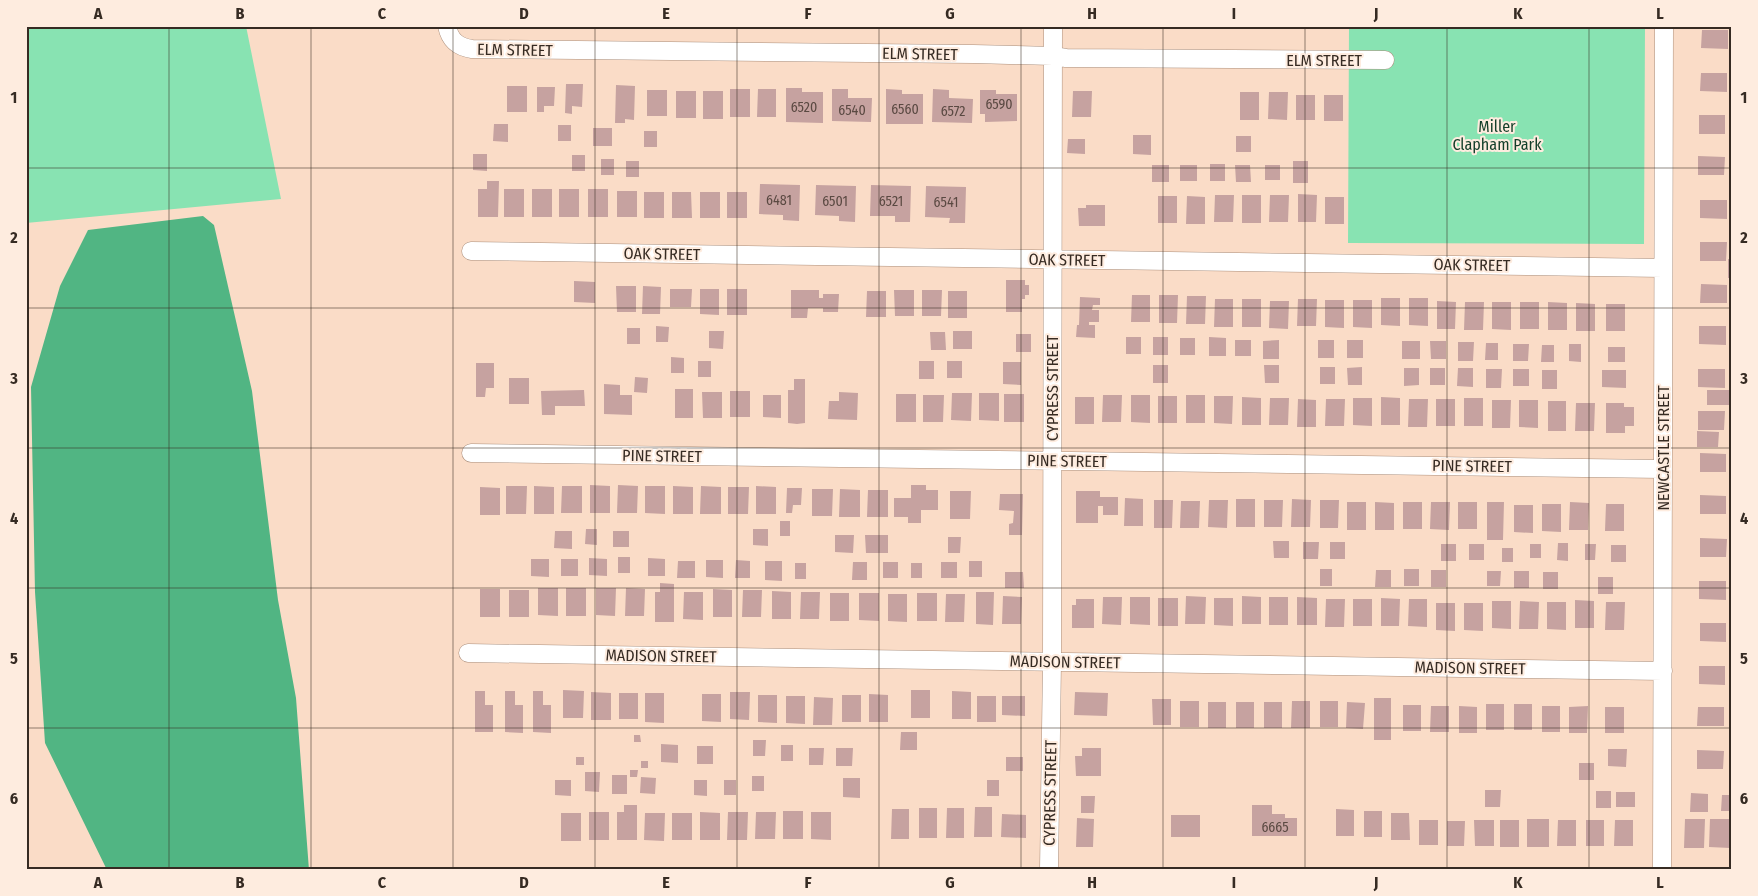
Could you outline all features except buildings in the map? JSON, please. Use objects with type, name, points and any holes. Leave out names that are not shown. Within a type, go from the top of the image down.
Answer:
[{"type":"street","name":"ELM STREET","points":[[447,26],[448,32],[459,47],[472,50],[1385,60]]},
{"type":"street","name":"CYPRESS STREET","points":[[1049,870],[1052,662],[1052,26]]},
{"type":"street","name":"NEWCASTLE STREET","points":[[1662,870],[1664,26]]},
{"type":"street","name":"OAK STREET","points":[[470,251],[1663,268]]},
{"type":"street","name":"PINE STREET","points":[[471,453],[1663,469]]},
{"type":"street","name":"MADISON STREET","points":[[468,652],[1662,671]]},
{"type":"green space","points":[[26,26],[246,26],[281,199],[26,223]]},
{"type":"green space","name":"Miller Clapham Park","points":[[1349,26],[1645,26],[1644,244],[1348,243]]},
{"type":"green space","points":[[203,216],[214,225],[252,391],[278,600],[296,698],[309,870],[107,870],[45,743],[35,592],[31,387],[60,286],[88,230]]}]
